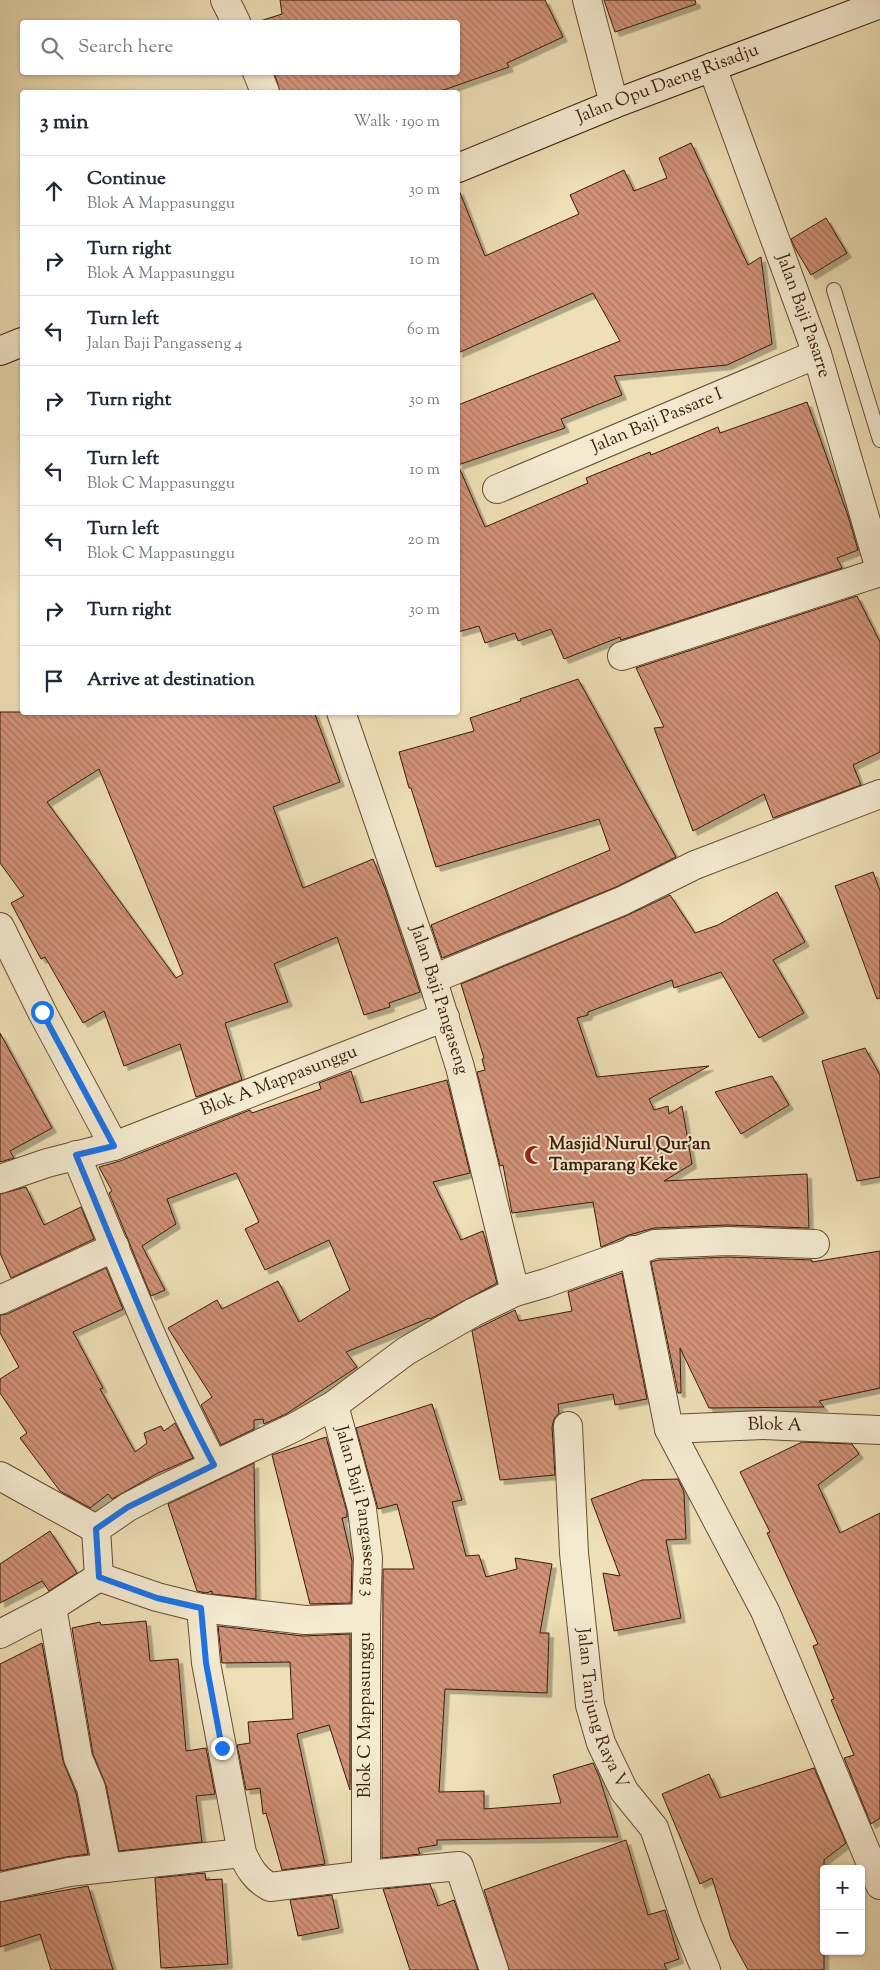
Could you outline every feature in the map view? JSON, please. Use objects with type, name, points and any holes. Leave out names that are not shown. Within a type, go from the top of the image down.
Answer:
[{"type":"street","points":[[225,0],[235,20]]},
{"type":"street","points":[[587,0],[614,104]]},
{"type":"street","name":"Jalan Opu Daeng Risadju","points":[[460,167],[614,104],[880,4]]},
{"type":"street","name":"Jalan Baji Pasarre","points":[[712,67],[817,354],[880,571]]},
{"type":"street","points":[[258,75],[264,90]]},
{"type":"street","points":[[0,351],[20,343]]},
{"type":"street","name":"Jalan Baji Passare I","points":[[497,489],[817,354]]},
{"type":"street","points":[[622,656],[880,571]]},
{"type":"street","name":"Jalan Baji Pangaseng","points":[[342,715],[433,979],[460,1067],[515,1292]]},
{"type":"street","points":[[433,979],[622,901],[695,865],[880,794]]},
{"type":"street","points":[[0,927],[42,1012],[114,1146]]},
{"type":"street","name":"Blok A Mappasunggu","points":[[0,1179],[76,1155],[114,1146],[445,1017]]},
{"type":"street","points":[[76,1155],[137,1304],[187,1416],[214,1465]]},
{"type":"street","points":[[96,1529],[128,1507],[288,1431],[334,1405],[406,1351],[474,1312],[515,1292],[546,1283],[633,1250],[655,1244],[728,1241],[815,1244]]},
{"type":"street","points":[[0,1300],[115,1247]]},
{"type":"street","points":[[633,1250],[669,1429],[765,1611],[880,1885]]},
{"type":"street","name":"Jalan Baji Pangasseng 3","points":[[334,1405],[362,1509],[368,1558],[366,1618]]},
{"type":"street","name":"Blok A","points":[[669,1429],[763,1425],[880,1430]]},
{"type":"street","name":"Jalan Tanjung Raya V","points":[[568,1426],[574,1553],[590,1705],[600,1743],[624,1791],[654,1828],[687,1924],[706,1970]]},
{"type":"street","points":[[0,1476],[96,1529]]},
{"type":"street","points":[[0,1634],[52,1607],[99,1577],[96,1529]]},
{"type":"street","name":"Blok C Mappasunggu","points":[[99,1577],[157,1598],[201,1608],[305,1620],[366,1618],[366,1875]]},
{"type":"street","points":[[52,1607],[78,1758],[91,1788],[107,1868]]},
{"type":"street","points":[[201,1608],[206,1663],[242,1853],[252,1874],[261,1883],[270,1887],[459,1866],[494,1970]]},
{"type":"street","points":[[0,1887],[69,1872],[242,1853]]},
{"type":"lane","points":[[834,290],[880,440]]},
{"type":"building","points":[[280,0],[545,0],[563,37],[507,63],[509,67],[444,90],[279,90],[275,75],[460,75],[460,20],[263,20],[282,14]]},
{"type":"building","points":[[604,0],[695,0],[696,4],[615,32]]},
{"type":"building","points":[[691,143],[748,265],[761,257],[772,344],[727,365],[614,376],[622,395],[561,419],[565,428],[460,464],[460,404],[620,341],[593,293],[460,352],[460,193],[485,256],[579,214],[570,195],[624,170],[634,191],[667,178],[659,158]]},
{"type":"building","points":[[826,218],[847,253],[811,275],[791,239]]},
{"type":"building","points":[[807,402],[848,516],[858,550],[837,558],[842,568],[621,640],[620,637],[564,659],[551,629],[518,641],[515,633],[485,643],[479,626],[460,631],[460,470],[485,527],[588,483],[586,478],[650,452],[651,455],[718,427],[720,433]]},
{"type":"building","points":[[857,596],[880,642],[880,752],[853,765],[861,785],[773,818],[764,794],[693,831],[654,728],[664,727],[636,668]]},
{"type":"building","points":[[578,679],[676,857],[616,887],[442,958],[431,925],[610,850],[599,819],[436,867],[411,788],[409,788],[399,752],[474,731],[470,718]]},
{"type":"building","points":[[0,712],[20,712],[20,715],[315,715],[340,782],[273,807],[303,888],[373,859],[386,891],[420,992],[389,1003],[390,1007],[364,1015],[337,937],[274,964],[288,1002],[225,1023],[242,1080],[196,1097],[180,1044],[124,1066],[104,1011],[83,1023],[45,957],[41,959],[11,903],[24,896],[0,863]],"holes":[[[99,769],[183,974],[176,978],[47,802]]]},
{"type":"building","points":[[873,872],[880,891],[880,998],[877,999],[835,886]]},
{"type":"building","points":[[777,892],[805,942],[773,960],[804,1013],[759,1038],[721,972],[674,988],[672,980],[577,1018],[597,1077],[709,1066],[649,1099],[654,1110],[668,1106],[669,1114],[682,1106],[692,1164],[664,1181],[807,1174],[809,1228],[727,1225],[654,1228],[629,1235],[601,1247],[593,1202],[512,1213],[503,1165],[500,1166],[477,1072],[485,1070],[482,1059],[484,1058],[461,984],[628,915],[670,895],[695,933],[718,925]]},
{"type":"building","points":[[0,1033],[52,1128],[10,1151],[14,1158],[0,1162]]},
{"type":"building","points":[[865,1048],[880,1075],[880,1177],[857,1181],[822,1061]]},
{"type":"building","points":[[351,1071],[361,1103],[447,1080],[470,1173],[433,1182],[461,1240],[483,1231],[497,1283],[430,1319],[346,1352],[357,1367],[286,1414],[264,1424],[263,1419],[254,1420],[254,1429],[221,1445],[201,1405],[212,1397],[168,1328],[217,1300],[222,1309],[278,1281],[299,1322],[350,1290],[329,1240],[265,1270],[245,1229],[259,1222],[236,1173],[167,1199],[176,1224],[142,1246],[165,1290],[151,1296],[109,1193],[112,1191],[99,1167],[120,1161],[250,1110],[252,1113],[321,1089],[319,1083]]},
{"type":"building","points":[[772,1076],[789,1105],[741,1134],[715,1092]]},
{"type":"building","points":[[26,1187],[44,1225],[81,1207],[94,1239],[11,1278],[0,1253],[0,1194]]},
{"type":"building","points":[[880,1251],[880,1388],[819,1401],[824,1407],[709,1408],[680,1348],[681,1393],[678,1393],[651,1262],[658,1260],[728,1257],[812,1260],[812,1262]]},
{"type":"building","points":[[106,1268],[123,1309],[73,1332],[103,1388],[100,1389],[135,1452],[147,1443],[144,1433],[161,1426],[164,1431],[175,1423],[193,1458],[158,1473],[112,1499],[108,1494],[90,1508],[60,1491],[20,1438],[27,1433],[0,1393],[0,1379],[19,1367],[0,1333],[0,1315],[7,1314]]},
{"type":"building","points":[[622,1273],[647,1399],[615,1405],[613,1394],[558,1404],[559,1413],[554,1419],[552,1427],[555,1475],[500,1480],[472,1331],[515,1310],[519,1321],[572,1311],[568,1292]]},
{"type":"building","points":[[432,1404],[462,1500],[452,1502],[466,1556],[479,1555],[486,1577],[517,1569],[515,1558],[552,1564],[540,1633],[549,1633],[547,1693],[445,1689],[439,1792],[484,1791],[484,1809],[561,1803],[553,1775],[593,1763],[599,1776],[618,1837],[437,1840],[437,1845],[418,1848],[420,1854],[382,1858],[383,1569],[414,1569],[397,1504],[378,1509],[356,1428]]},
{"type":"building","points":[[326,1437],[347,1512],[347,1517],[342,1518],[352,1561],[351,1603],[310,1604],[272,1455]]},
{"type":"building","points":[[802,1442],[852,1444],[859,1454],[818,1485],[840,1533],[880,1513],[880,1818],[871,1824],[844,1758],[854,1755],[831,1700],[834,1699],[813,1646],[818,1644],[767,1533],[770,1532],[740,1472]]},
{"type":"building","points":[[254,1463],[256,1599],[212,1594],[212,1591],[206,1593],[197,1591],[168,1504]]},
{"type":"building","points":[[678,1479],[684,1492],[686,1539],[666,1540],[681,1618],[614,1631],[603,1573],[620,1576],[591,1499],[642,1480]]},
{"type":"building","points":[[50,1531],[77,1573],[49,1591],[42,1581],[0,1603],[0,1564]]},
{"type":"building","points":[[146,1621],[150,1661],[178,1659],[186,1751],[206,1748],[215,1794],[196,1796],[202,1842],[119,1851],[106,1785],[93,1754],[72,1628],[100,1622],[101,1625]]},
{"type":"building","points":[[218,1626],[303,1636],[350,1634],[350,1790],[329,1725],[297,1734],[325,1864],[282,1870],[266,1813],[263,1814],[260,1788],[246,1790],[237,1745],[250,1743],[248,1722],[293,1719],[290,1662],[222,1663]]},
{"type":"building","points":[[42,1643],[63,1761],[76,1793],[88,1854],[0,1871],[0,1664]]},
{"type":"building","points":[[814,1768],[846,1843],[824,1860],[824,1865],[820,1865],[820,1955],[824,1955],[824,1970],[748,1970],[731,1939],[712,1878],[700,1884],[662,1794],[709,1774],[720,1798]]},
{"type":"building","points":[[626,1840],[648,1915],[665,1910],[679,1959],[664,1964],[667,1970],[509,1970],[484,1890]]},
{"type":"building","points":[[205,1873],[206,1880],[222,1879],[228,1964],[161,1968],[155,1878]]},
{"type":"building","points":[[430,1884],[438,1906],[454,1900],[478,1970],[410,1970],[383,1889]]},
{"type":"building","points":[[88,1886],[113,1970],[51,1970],[40,1934],[0,1947],[0,1902]]},
{"type":"building","points":[[332,1895],[339,1928],[298,1936],[290,1900]]},
{"type":"place","name":"Masjid Nurul Qur'an Tamparang Keke","points":[[534,1155]]},
{"type":"route","points":[[42,1012],[114,1146],[76,1155],[119,1255],[137,1304],[187,1416],[214,1465],[128,1507],[96,1529],[99,1577],[157,1598],[201,1608],[206,1663],[222,1748]]}]
